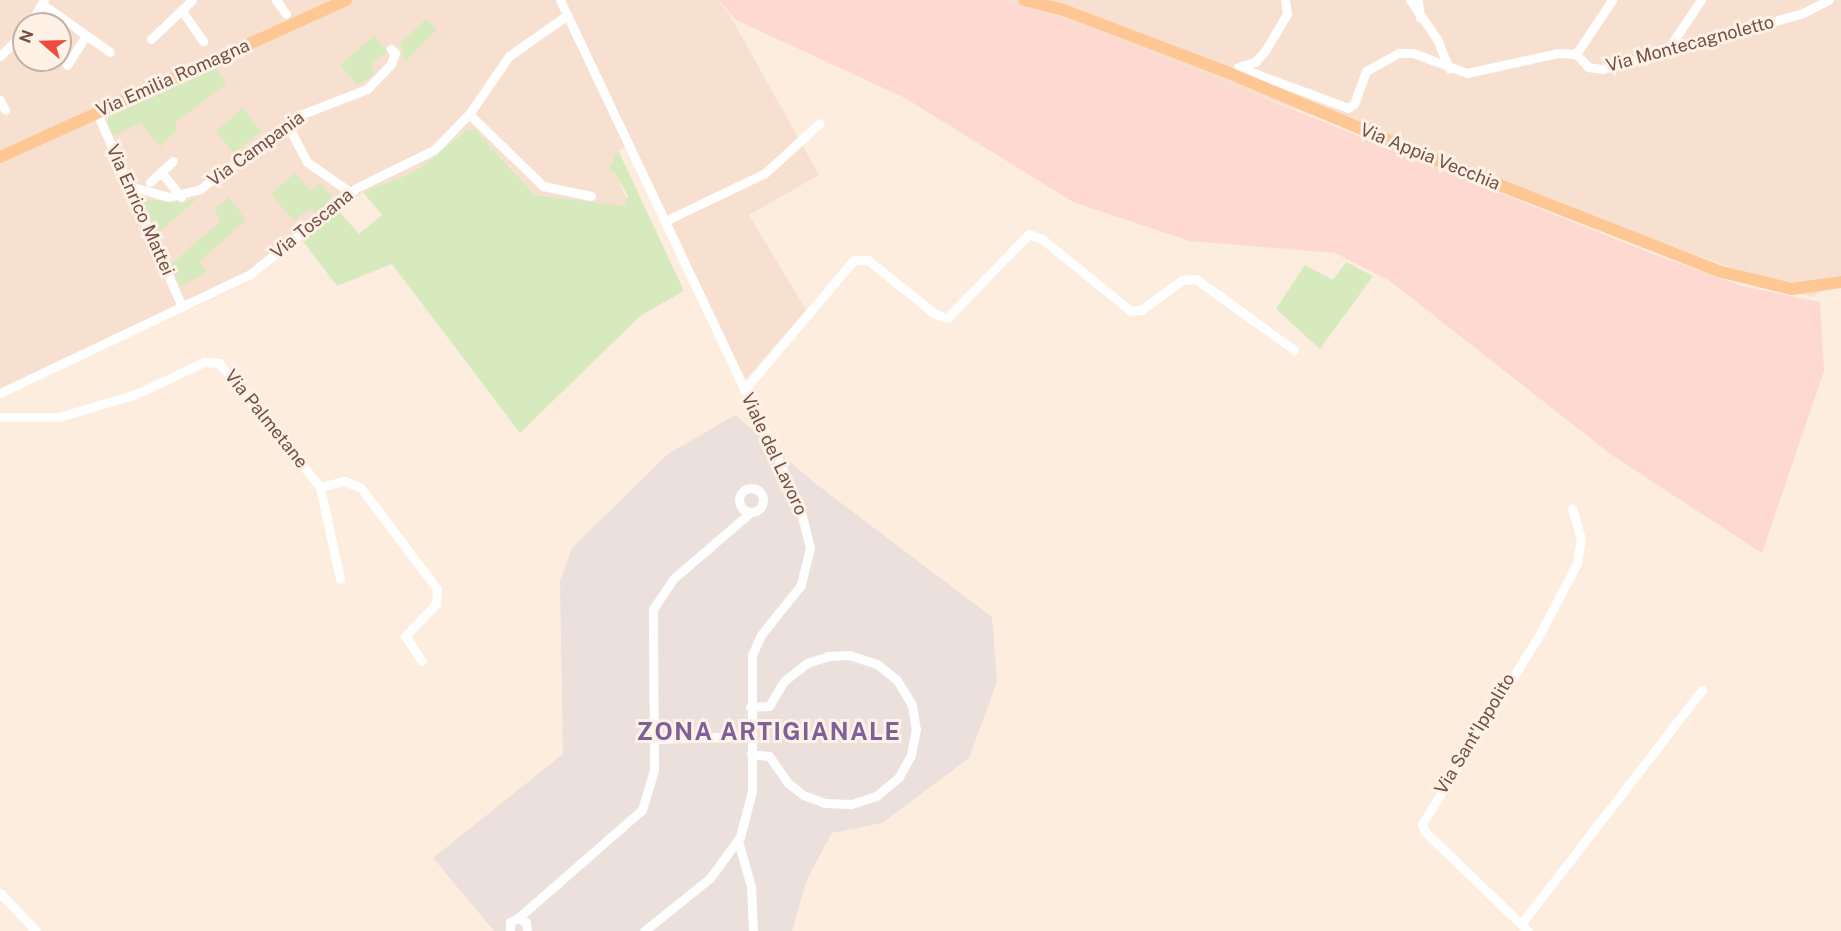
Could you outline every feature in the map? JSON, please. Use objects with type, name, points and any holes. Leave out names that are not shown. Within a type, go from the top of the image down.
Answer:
[{"type":"main road","name":"Via Emilia Romagna","points":[[0,157],[346,0]]},
{"type":"main road","name":"Via Appia Vecchia","points":[[1024,0],[1061,9],[1222,70],[1433,159],[1714,269],[1792,289],[1841,282]]},
{"type":"street","points":[[152,39],[192,0]]},
{"type":"street","points":[[276,0],[286,14]]},
{"type":"street","name":"Viale del Lavoro","points":[[560,0],[801,508],[810,548],[801,585],[753,649],[750,707],[751,801],[738,841],[716,872],[644,931]]},
{"type":"street","points":[[1222,70],[1253,63],[1263,54],[1286,17],[1286,0]]},
{"type":"street","points":[[1410,0],[1420,19],[1434,33],[1449,69]]},
{"type":"street","points":[[1418,0],[1420,19]]},
{"type":"street","points":[[1238,67],[1348,108],[1354,104],[1366,71],[1390,56],[1413,53],[1449,69],[1478,73],[1537,56],[1576,54],[1612,0]]},
{"type":"street","points":[[1666,52],[1701,0]]},
{"type":"street","name":"Via Montecagnoletto","points":[[1576,54],[1588,67],[1603,69],[1808,11],[1829,0]]},
{"type":"street","points":[[43,2],[110,52]]},
{"type":"street","points":[[182,11],[203,41]]},
{"type":"street","name":"Via Toscana","points":[[0,393],[249,275],[350,192],[425,156],[469,114],[509,56],[566,16]]},
{"type":"street","points":[[72,57],[86,36]]},
{"type":"street","points":[[0,56],[12,44]]},
{"type":"street","name":"Via Campania","points":[[181,197],[223,174],[287,124],[312,109],[367,89],[392,64],[395,53],[391,49]]},
{"type":"street","points":[[0,100],[5,110]]},
{"type":"street","name":"Via Enrico Mattei","points":[[97,113],[182,307]]},
{"type":"street","points":[[469,114],[543,186],[591,196]]},
{"type":"street","points":[[665,221],[771,169],[820,123]]},
{"type":"street","points":[[287,124],[307,162],[350,192]]},
{"type":"street","points":[[150,182],[173,161]]},
{"type":"street","points":[[161,172],[181,197]]},
{"type":"street","points":[[129,186],[165,197],[181,197]]},
{"type":"street","points":[[744,390],[854,260],[868,260],[935,314],[947,318],[1029,234],[1042,239],[1131,311],[1141,310],[1182,280],[1196,279],[1294,350]]},
{"type":"street","name":"Via Palmetane","points":[[0,417],[59,417],[136,394],[202,363],[216,362],[320,488],[340,579]]},
{"type":"street","points":[[320,488],[344,481],[359,487],[437,589],[435,604],[405,634],[422,661]]},
{"type":"street","name":"Via Sant'Ippolito","points":[[1525,928],[1425,832],[1422,824],[1539,636],[1577,563],[1582,542],[1572,508]]},
{"type":"street","points":[[510,931],[510,922],[518,918],[637,817],[652,782],[655,739],[651,625],[655,605],[673,579],[751,512]]},
{"type":"street","points":[[750,707],[769,706],[784,681],[807,663],[828,656],[849,655],[877,664],[897,680],[912,705],[916,729],[911,755],[899,777],[876,796],[851,804],[825,804],[803,795],[788,783],[769,756],[751,754]]},
{"type":"street","points":[[1525,928],[1702,690]]},
{"type":"street","points":[[655,739],[751,736]]},
{"type":"street","points":[[738,841],[751,886],[753,931]]},
{"type":"street","points":[[0,893],[36,931]]},
{"type":"street","points":[[518,918],[526,922],[526,931]]},
{"type":"shaded area","points":[[0,0],[717,0],[729,14],[819,175],[749,215],[806,310],[740,386],[628,146],[618,151],[609,169],[614,172],[628,201],[624,206],[600,204],[535,195],[476,132],[463,132],[414,172],[363,192],[244,284],[0,397]]},
{"type":"shaded area","points":[[718,0],[1001,0],[1092,29],[1645,251],[1742,286],[1820,302],[1824,371],[1762,553],[1613,456],[1390,281],[1335,253],[1190,241],[1073,202],[905,98],[736,20]]},
{"type":"shaded area","points":[[995,0],[1841,0],[1841,280],[1812,297]]},
{"type":"shaded area","name":"ZONA ARTIGIANALE","points":[[735,415],[816,484],[992,617],[997,682],[969,758],[882,823],[832,833],[807,879],[792,931],[494,931],[433,858],[563,754],[560,581],[572,548],[668,454]]},
{"type":"green space","points":[[426,19],[437,30],[405,62],[400,43]]},
{"type":"green space","points":[[374,36],[387,51],[371,64],[374,72],[371,77],[357,85],[340,65]]},
{"type":"green space","points":[[215,68],[227,83],[176,122],[176,132],[160,146],[140,123],[113,136],[106,118]]},
{"type":"green space","points":[[243,108],[261,131],[234,154],[216,131]]},
{"type":"green space","points":[[468,129],[476,131],[535,195],[624,206],[628,196],[614,172],[609,169],[618,150],[684,291],[640,316],[520,433],[392,264],[337,286],[302,240],[338,210],[359,234],[382,215],[363,192],[414,172]]},
{"type":"green space","points":[[295,173],[311,191],[320,182],[331,195],[330,201],[315,213],[310,208],[294,221],[271,194]]},
{"type":"green space","points":[[200,196],[157,234],[142,199],[182,203]]},
{"type":"green space","points":[[229,197],[246,220],[199,262],[207,272],[180,287],[171,264],[220,222],[215,209]]},
{"type":"green space","points":[[1346,262],[1373,276],[1320,349],[1276,309],[1305,265],[1333,280]]},
{"type":"district","name":"ZONA ARTIGIANALE","points":[[769,732]]}]
